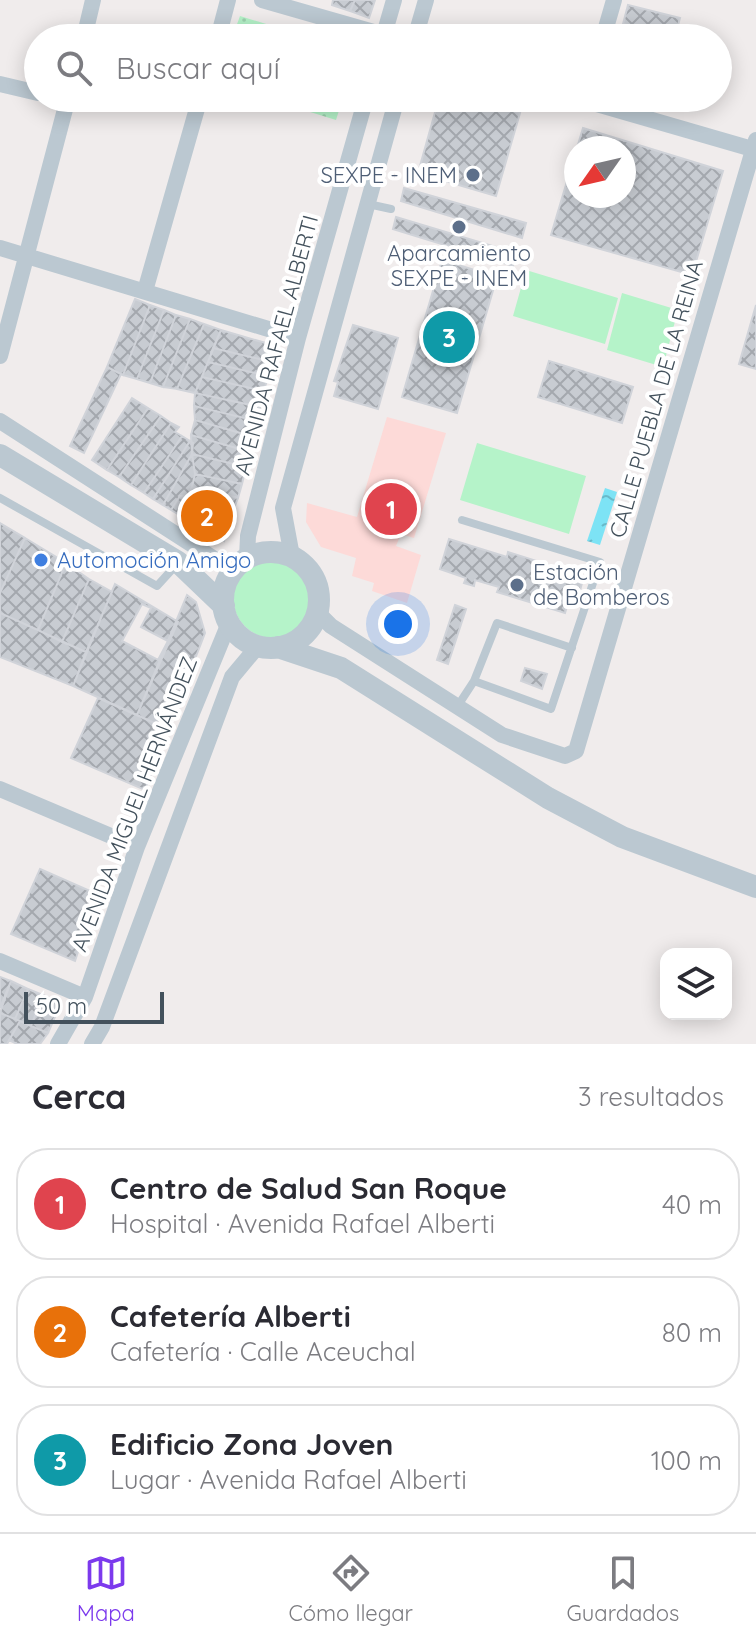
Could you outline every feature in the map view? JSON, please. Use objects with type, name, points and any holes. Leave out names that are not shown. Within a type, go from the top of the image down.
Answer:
[{"type":"street","points":[[87,24],[93,0]]},
{"type":"street","points":[[222,24],[228,0]]},
{"type":"street","points":[[262,0],[343,24]]},
{"type":"street","points":[[387,24],[394,0]]},
{"type":"street","points":[[419,24],[426,0]]},
{"type":"street","points":[[607,24],[614,0]]},
{"type":"street","points":[[0,84],[24,90]]},
{"type":"street","points":[[0,356],[62,112]]},
{"type":"street","points":[[145,291],[196,112]]},
{"type":"street","name":"AVENIDA RAFAEL ALBERTI","points":[[238,566],[362,112]]},
{"type":"street","points":[[292,556],[283,508],[393,112]]},
{"type":"street","points":[[629,112],[755,146]]},
{"type":"street","name":"CALLE PUEBLA DE LA REINA","points":[[313,620],[331,626],[502,735],[565,756],[576,751],[755,146]]},
{"type":"street","points":[[0,248],[298,338]]},
{"type":"street","points":[[0,421],[78,468],[219,562],[238,566]]},
{"type":"street","points":[[0,455],[178,562],[226,614],[237,633],[268,646],[341,668],[548,798],[622,837],[756,887]]},
{"type":"street","points":[[62,492],[78,468]]},
{"type":"street","points":[[178,562],[238,566],[261,552],[292,556],[305,566],[314,579],[319,595],[313,620],[290,644],[268,646]]},
{"type":"street","points":[[226,614],[238,566]]},
{"type":"street","name":"AVENIDA MIGUEL HERNÁNDEZ","points":[[58,1044],[85,997],[137,847],[226,614]]},
{"type":"street","points":[[313,620],[341,668]]},
{"type":"street","name":"AVENIDA MIGUEL HERNÁNDEZ","points":[[92,1044],[102,1027],[232,677],[268,646]]},
{"type":"street","points":[[0,789],[137,847]]},
{"type":"street","points":[[0,961],[85,997]]},
{"type":"lane","points":[[368,204],[391,209]]},
{"type":"lane","points":[[0,498],[157,586],[178,562]]},
{"type":"lane","points":[[462,520],[600,562],[551,709],[474,681]]},
{"type":"lane","points":[[457,707],[474,681],[497,623],[572,648]]},
{"type":"shaded area","points":[[387,417],[446,433],[414,538],[401,534],[396,546],[421,555],[407,603],[372,591],[374,583],[352,576],[356,558],[321,547],[306,522],[307,503],[357,517]]},
{"type":"green space","points":[[240,16],[266,24],[237,24]]},
{"type":"green space","points":[[310,112],[339,112],[336,120]]},
{"type":"green space","points":[[526,270],[618,298],[605,344],[513,316]]},
{"type":"green space","points":[[622,293],[678,310],[663,367],[607,350]]},
{"type":"green space","points":[[477,443],[586,476],[569,534],[460,500]]},
{"type":"green space","points":[[273,558],[288,561],[301,570],[310,583],[313,598],[310,613],[301,626],[288,635],[273,638],[258,635],[245,626],[236,613],[233,598],[236,583],[245,570],[258,561]]},
{"type":"water","points":[[605,488],[617,492],[600,545],[587,541]]},
{"type":"building","points":[[333,0],[355,0],[350,11],[332,5]]},
{"type":"building","points":[[355,0],[375,0],[369,18],[350,11]]},
{"type":"building","points":[[628,5],[680,18],[678,24],[623,24]]},
{"type":"building","name":"SEXPE - INEM","points":[[435,112],[520,113],[496,196],[418,173]]},
{"type":"building","points":[[583,128],[609,136],[581,136]]},
{"type":"building","points":[[636,144],[723,171],[692,275],[551,235],[564,191],[564,208],[636,208]]},
{"type":"building","points":[[404,188],[526,223],[522,238],[401,201]]},
{"type":"building","points":[[396,217],[516,253],[513,266],[393,229]]},
{"type":"building","points":[[442,260],[497,277],[457,413],[402,397]]},
{"type":"building","points":[[135,299],[150,305],[123,375],[107,367]]},
{"type":"building","points":[[150,305],[164,310],[137,379],[123,375]]},
{"type":"building","points":[[756,305],[756,369],[739,364]]},
{"type":"building","points":[[164,310],[176,315],[150,383],[137,379]]},
{"type":"building","points":[[176,315],[190,319],[163,387],[150,383]]},
{"type":"building","points":[[190,319],[204,324],[177,389],[163,387]]},
{"type":"building","points":[[204,324],[221,330],[208,362],[195,393],[177,389]]},
{"type":"building","points":[[353,325],[398,338],[378,409],[334,396],[338,382],[334,381]]},
{"type":"building","points":[[221,330],[276,346],[272,362],[213,348]]},
{"type":"building","points":[[213,348],[272,362],[268,376],[208,362]]},
{"type":"building","points":[[549,361],[633,387],[622,423],[538,397]]},
{"type":"building","points":[[208,362],[268,376],[264,391],[202,377]]},
{"type":"building","points":[[107,367],[121,374],[84,453],[70,446]]},
{"type":"building","points":[[202,377],[264,391],[260,407],[195,393]]},
{"type":"building","points":[[195,393],[260,407],[257,421],[194,406]]},
{"type":"building","points":[[132,398],[148,408],[107,470],[92,460]]},
{"type":"building","points":[[194,406],[257,421],[254,437],[195,420]]},
{"type":"building","points":[[148,408],[161,416],[119,477],[107,470]]},
{"type":"building","points":[[161,416],[171,423],[131,485],[119,477]]},
{"type":"building","points":[[195,420],[254,437],[250,452],[191,435]]},
{"type":"building","points":[[171,423],[179,427],[175,432],[182,436],[144,493],[131,485]]},
{"type":"building","points":[[191,435],[250,452],[246,467],[192,454]]},
{"type":"building","points":[[182,436],[190,441],[153,499],[144,493]]},
{"type":"building","points":[[190,441],[193,443],[192,454],[163,505],[153,499]]},
{"type":"building","points":[[192,454],[195,474],[192,487],[187,498],[180,496],[171,510],[163,505]]},
{"type":"building","points":[[192,454],[246,467],[242,484],[195,474]]},
{"type":"building","points":[[195,474],[242,484],[238,498],[192,487]]},
{"type":"building","points":[[192,487],[238,498],[234,508],[194,495],[187,498]]},
{"type":"building","points":[[194,495],[234,508],[224,541],[171,510],[180,496]]},
{"type":"building","points":[[0,523],[25,538],[0,593]]},
{"type":"building","points":[[25,538],[66,563],[38,630],[0,613],[0,593]]},
{"type":"building","points":[[449,539],[507,557],[508,552],[578,574],[575,581],[582,583],[576,606],[568,603],[565,613],[497,592],[499,587],[475,580],[474,586],[464,583],[466,578],[440,569]]},
{"type":"building","points":[[66,563],[89,579],[62,642],[38,630]]},
{"type":"building","points":[[89,579],[112,592],[86,652],[62,642]]},
{"type":"building","points":[[115,584],[178,622],[137,715],[73,686]],"holes":[[[142,604],[151,608],[141,627],[168,641],[158,660],[122,641]]]},
{"type":"building","points":[[187,595],[196,602],[205,633],[168,729],[137,715]]},
{"type":"building","points":[[455,605],[466,609],[448,664],[437,660]]},
{"type":"building","points":[[0,613],[86,652],[73,686],[0,657]]},
{"type":"building","points":[[525,668],[547,674],[542,689],[521,681]]},
{"type":"building","points":[[98,698],[168,729],[145,790],[71,758]]},
{"type":"building","points":[[40,869],[97,894],[75,961],[11,934]]},
{"type":"building","points":[[0,977],[11,981],[0,1008]]},
{"type":"building","points":[[11,981],[28,989],[15,1019],[0,1013]]},
{"type":"building","points":[[28,989],[43,995],[31,1026],[15,1019]]},
{"type":"building","points":[[43,995],[61,1003],[48,1033],[31,1026]]},
{"type":"building","points":[[0,1013],[20,1021],[7,1044],[0,1044]]},
{"type":"building","points":[[20,1021],[48,1033],[40,1044],[17,1044],[9,1040]]},
{"type":"place","name":"SEXPE - INEM","points":[[473,175]]},
{"type":"place","name":"Aparcamiento SEXPE - INEM","points":[[459,227]]},
{"type":"place","name":"Edificio Zona Joven","points":[[449,337]]},
{"type":"place","name":"Centro de Salud San Roque","points":[[391,509]]},
{"type":"place","name":"Cafetería Alberti","points":[[207,516]]},
{"type":"place","name":"Automoción Amigo","points":[[41,560]]},
{"type":"place","name":"Estación de Bomberos","points":[[517,585]]}]
